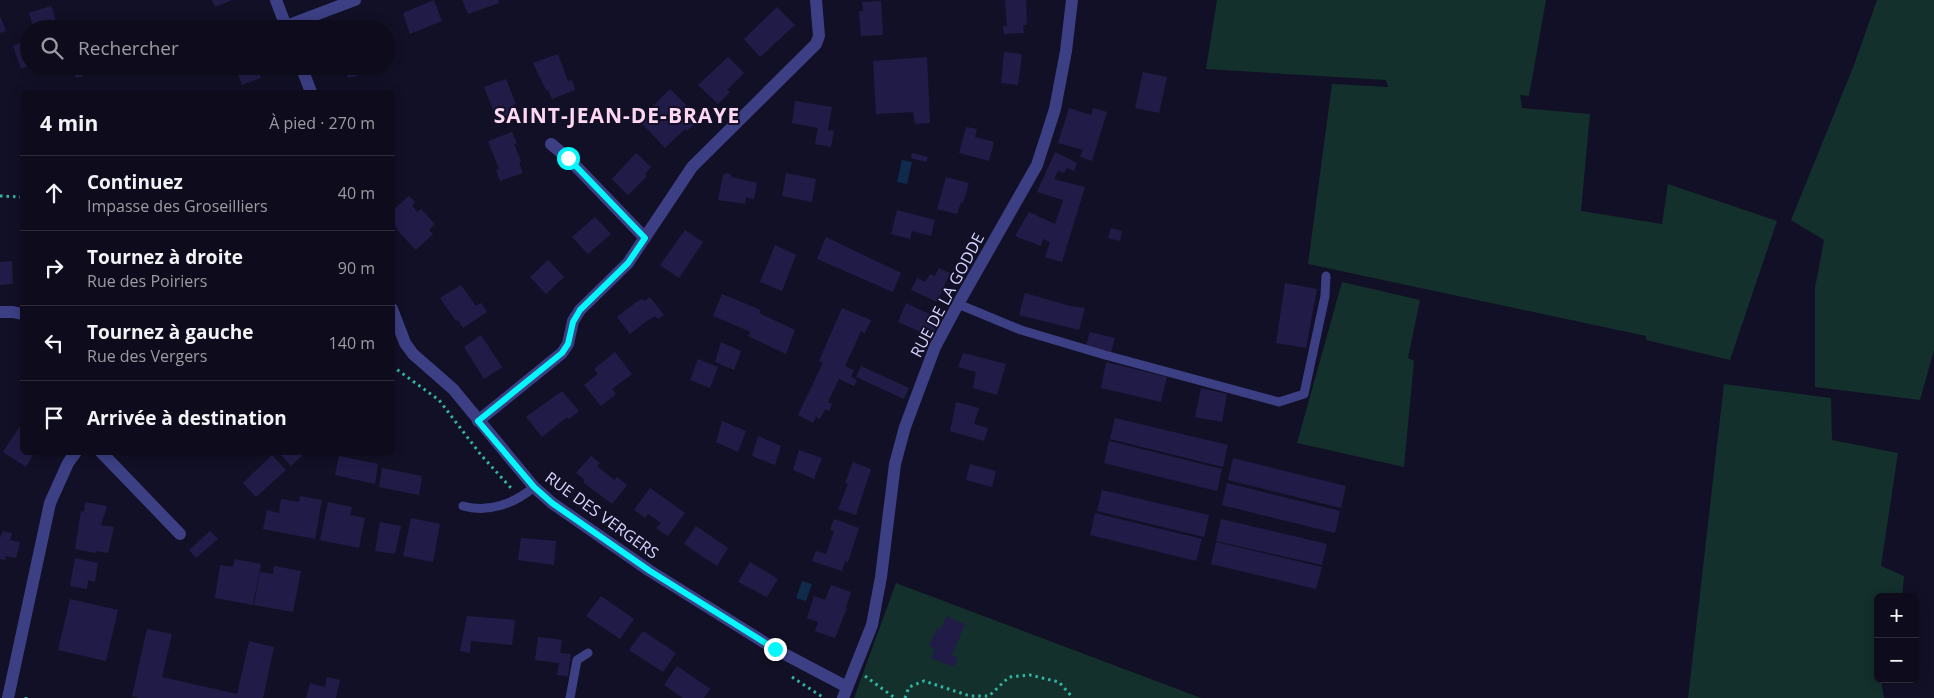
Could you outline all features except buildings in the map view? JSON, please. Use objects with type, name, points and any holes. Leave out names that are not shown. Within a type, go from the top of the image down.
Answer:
[{"type":"street","points":[[276,0],[283,20]]},
{"type":"street","points":[[304,20],[355,0]]},
{"type":"street","points":[[478,421],[562,353],[568,344],[573,322],[580,310],[628,263],[692,167],[816,44],[819,36],[816,0]]},
{"type":"street","name":"RUE DE LA GODDE","points":[[845,692],[872,625],[882,577],[895,464],[905,427],[935,348],[1037,165],[1055,109],[1066,51],[1072,0]]},
{"type":"street","points":[[304,75],[310,90]]},
{"type":"street","points":[[551,144],[568,158],[645,238]]},
{"type":"street","points":[[0,312],[20,314]]},
{"type":"street","name":"RUE DES VERGERS","points":[[395,317],[405,343],[413,354],[453,389],[534,487],[552,503],[650,571],[845,692]]},
{"type":"street","points":[[8,698],[50,503],[68,463],[74,455]]},
{"type":"street","points":[[104,455],[180,534]]},
{"type":"lane","points":[[958,304],[1030,333],[1280,402],[1304,394],[1326,296],[1326,276]]},
{"type":"lane","points":[[462,506],[474,509],[487,509],[516,500],[534,487]]},
{"type":"lane","points":[[570,698],[577,660],[588,653]]},
{"type":"path","points":[[0,196],[20,197]]},
{"type":"path","points":[[854,669],[895,698]]},
{"type":"path","points":[[905,698],[909,687],[924,681],[970,696],[989,696],[1009,677],[1030,675],[1059,682],[1073,698]]},
{"type":"green space","points":[[1217,0],[1546,0],[1529,96],[1520,95],[1522,108],[1590,114],[1581,211],[1662,224],[1668,184],[1777,221],[1730,360],[1646,340],[1646,336],[1308,264],[1332,84],[1388,87],[1386,80],[1206,69]]},
{"type":"green space","points":[[1877,0],[1934,0],[1934,350],[1920,400],[1815,387],[1815,288],[1824,240],[1791,220],[1854,65]]},
{"type":"green space","points":[[1342,282],[1420,300],[1408,358],[1414,361],[1404,467],[1297,443]]},
{"type":"green space","points":[[1724,384],[1831,398],[1832,440],[1898,453],[1881,566],[1904,576],[1902,593],[1874,593],[1874,683],[1882,683],[1884,698],[1688,698]]},
{"type":"green space","points":[[896,583],[1201,698],[854,698]]},
{"type":"water","points":[[902,160],[912,162],[907,184],[897,182]]},
{"type":"water","points":[[802,581],[812,584],[806,601],[796,598]]},
{"type":"district","name":"SAINT-JEAN-DE-BRAYE","points":[[617,116]]},
{"type":"route","points":[[568,158],[645,238],[628,263],[580,310],[573,322],[568,344],[562,353],[478,421],[534,487],[552,503],[650,571],[775,649]]}]
